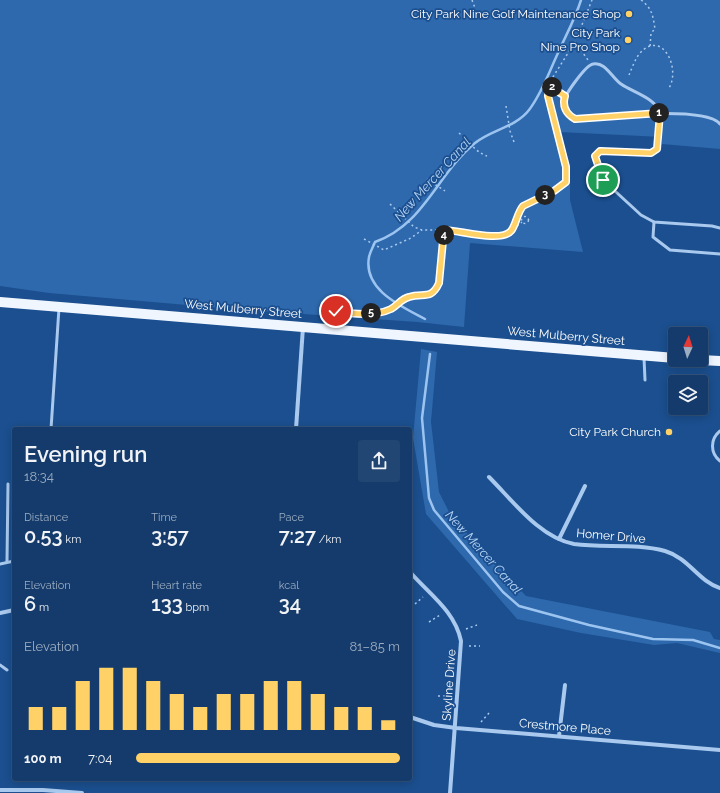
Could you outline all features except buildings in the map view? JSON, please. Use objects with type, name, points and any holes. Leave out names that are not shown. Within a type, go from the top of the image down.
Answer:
[{"type":"main road","name":"West Mulberry Street","points":[[0,302],[668,357]]},
{"type":"main road","points":[[708,361],[720,362]]},
{"type":"street","points":[[296,427],[303,327]]},
{"type":"street","name":"Homer Drive","points":[[489,477],[540,528],[559,539],[574,544],[665,551],[685,560],[705,581],[720,588]]},
{"type":"street","points":[[559,539],[585,486]]},
{"type":"street","name":"Skyline Drive","points":[[412,574],[445,608],[458,629],[461,641],[456,728],[450,793]]},
{"type":"street","points":[[0,613],[12,610]]},
{"type":"street","points":[[559,736],[564,685]]},
{"type":"street","name":"Crestmore Place","points":[[412,718],[434,725],[456,728],[720,750]]},
{"type":"street","points":[[0,790],[43,790],[82,793]]},
{"type":"lane","points":[[720,124],[704,116],[660,113],[575,119],[570,116],[564,107],[565,96],[588,65],[593,63],[600,65],[621,84],[646,98],[660,113],[657,149],[651,153],[600,151],[595,156],[603,180],[641,215],[654,222],[712,226],[720,228]]},
{"type":"lane","points":[[654,222],[653,237],[670,250],[720,254]]},
{"type":"lane","points":[[51,427],[59,306]]},
{"type":"lane","points":[[645,355],[645,380]]},
{"type":"lane","points":[[720,431],[716,434],[712,442],[715,456],[720,461]]},
{"type":"lane","points":[[7,562],[8,484]]},
{"type":"lane","points":[[0,564],[12,561]]},
{"type":"lane","points":[[0,665],[7,670]]},
{"type":"path","points":[[472,0],[475,8]]},
{"type":"path","points":[[512,230],[519,210],[523,206],[554,191],[568,179],[548,96],[549,86],[554,74],[575,42],[588,14],[592,0]]},
{"type":"path","points":[[641,0],[650,8],[653,14],[655,29],[651,34],[650,47]]},
{"type":"path","points":[[575,42],[584,56],[593,63]]},
{"type":"path","points":[[629,75],[640,53],[650,47],[658,46],[665,49],[670,58],[673,81],[669,88]]},
{"type":"path","points":[[549,86],[565,96]]},
{"type":"path","points":[[506,106],[507,120],[514,142]]},
{"type":"path","points":[[459,133],[469,141],[476,151],[487,156]]},
{"type":"path","points":[[427,179],[445,190]]},
{"type":"path","points":[[390,204],[414,227],[422,230],[444,230],[495,236],[505,235],[522,222]]},
{"type":"path","points":[[364,239],[384,250],[422,230]]},
{"type":"path","points":[[327,296],[331,306],[336,311],[372,313],[391,308],[403,299],[413,295],[430,294],[436,290],[439,283],[444,230]]},
{"type":"path","points":[[415,604],[423,597]]},
{"type":"path","points":[[429,622],[440,615]]},
{"type":"path","points":[[466,629],[477,625]]},
{"type":"path","points":[[469,646],[480,646]]},
{"type":"path","points":[[438,696],[449,696]]},
{"type":"path","points":[[480,722],[490,712]]},
{"type":"shaded area","points":[[0,0],[720,0],[720,149],[662,144],[662,137],[559,132],[570,165],[570,200],[583,252],[470,243],[464,327],[49,293],[0,286]]},
{"type":"shaded area","points":[[421,349],[437,352],[431,422],[439,492],[451,516],[526,596],[710,632],[714,639],[720,640],[720,653],[677,643],[654,645],[581,633],[517,619],[426,514],[413,438]]},
{"type":"waterway","name":"New Mercer Canal","points":[[425,319],[386,296],[372,279],[369,269],[369,257],[375,242],[392,234],[406,224],[429,198],[450,169],[475,143],[524,116],[538,97],[581,0]]},
{"type":"waterway","name":"New Mercer Canal","points":[[430,354],[422,418],[429,498],[434,510],[503,592],[519,606],[589,625],[653,639],[693,640],[720,648]]},
{"type":"place","name":"City Park Nine Golf Maintenance Shop","points":[[629,14]]},
{"type":"place","name":"City Park Nine Pro Shop","points":[[628,40]]},
{"type":"place","name":"City Park Church","points":[[669,432]]},
{"type":"route","points":[[336,311],[372,313],[382,312],[391,308],[403,299],[413,295],[425,296],[430,294],[436,290],[439,283],[444,230],[458,230],[495,236],[505,235],[512,230],[519,210],[523,206],[554,191],[566,182],[568,175],[548,96],[549,86],[565,96],[564,107],[570,116],[575,119],[660,113],[657,149],[651,153],[600,151],[595,156],[603,180]]}]
